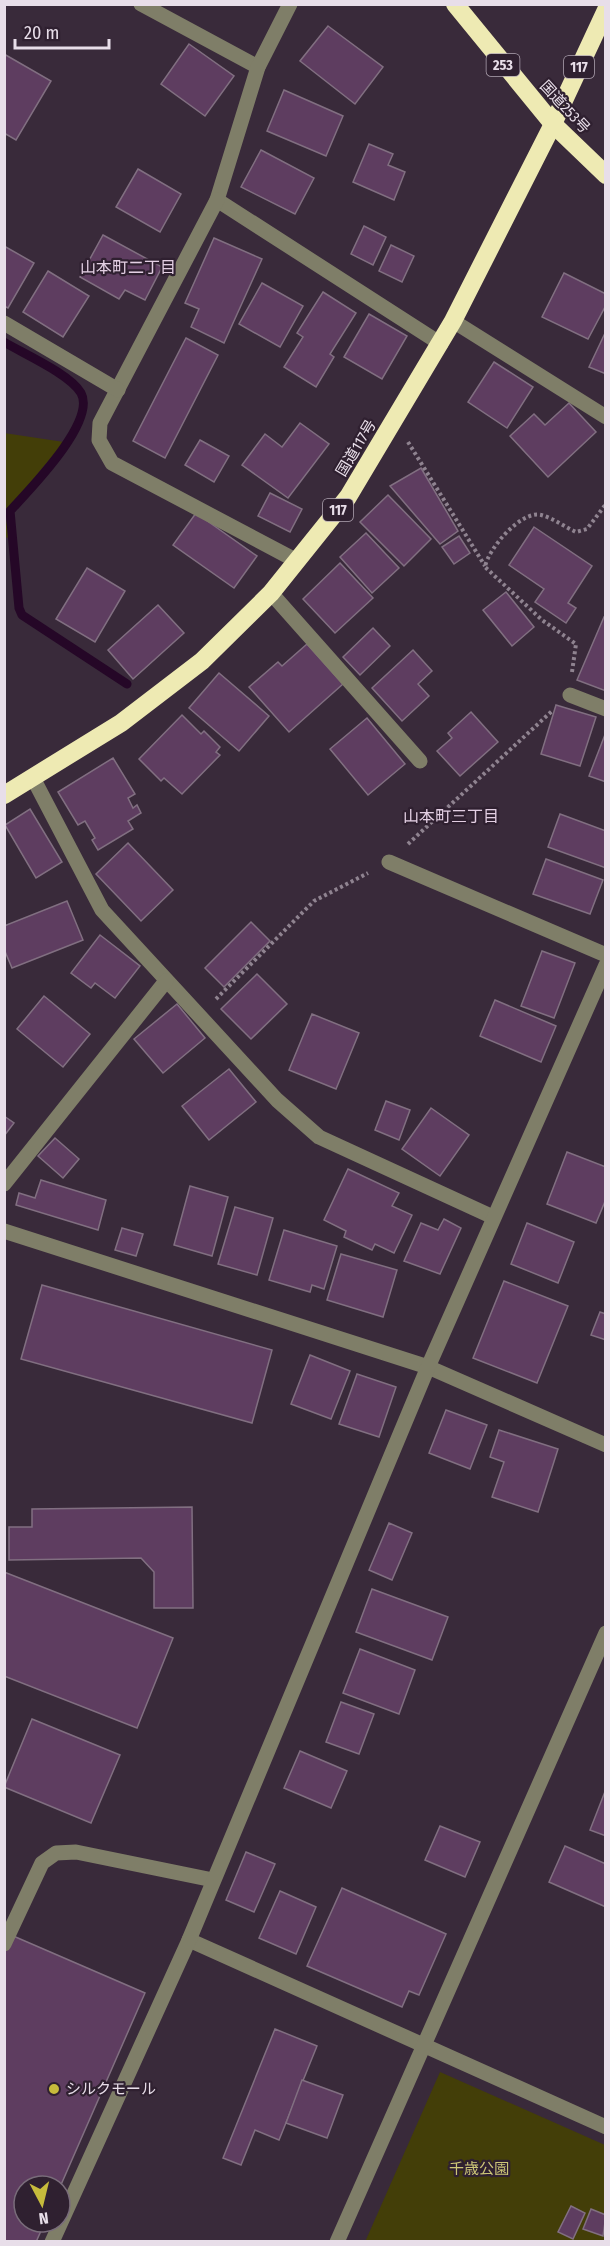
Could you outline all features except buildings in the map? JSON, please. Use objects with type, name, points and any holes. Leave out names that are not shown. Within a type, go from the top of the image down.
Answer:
[{"type":"highway","name":"国道253号","points":[[455,4],[554,124],[606,175]]},
{"type":"highway","name":"国道117号","points":[[4,795],[121,723],[202,661],[271,593],[348,497],[441,344],[554,124],[606,10]]},
{"type":"street","points":[[141,4],[258,67]]},
{"type":"street","points":[[290,4],[258,67],[218,200],[100,423],[99,440],[112,463],[297,561]]},
{"type":"street","points":[[218,200],[441,344]]},
{"type":"street","points":[[453,321],[606,417]]},
{"type":"street","points":[[4,323],[118,390]]},
{"type":"street","points":[[271,593],[420,761]]},
{"type":"street","points":[[570,695],[606,708]]},
{"type":"street","points":[[33,778],[102,910],[277,1100],[319,1137],[493,1217]]},
{"type":"street","points":[[389,862],[606,955]]},
{"type":"street","points":[[52,2241],[189,1940],[428,1367],[606,965]]},
{"type":"street","points":[[4,1184],[166,981]]},
{"type":"street","points":[[4,1231],[428,1367],[606,1445]]},
{"type":"street","points":[[338,2241],[606,1632]]},
{"type":"street","points":[[4,1944],[42,1863],[57,1853],[76,1852],[213,1880]]},
{"type":"street","points":[[189,1940],[606,2127]]},
{"type":"path","points":[[199,1016],[314,901],[389,862],[570,695],[576,644],[542,620],[485,567],[395,420]]},
{"type":"path","points":[[485,567],[487,554],[524,517],[540,515],[576,532],[587,528],[606,504]]},
{"type":"green space","points":[[4,433],[64,442],[5,513],[9,538],[4,537]]},
{"type":"green space","name":"千歳公園","points":[[440,2072],[605,2145],[605,2241],[365,2242]]},
{"type":"waterway","points":[[4,342],[67,379],[81,393],[83,406],[79,421],[70,438],[45,473],[10,511],[19,608],[22,615],[127,684]]},
{"type":"place","name":"シルクモール","points":[[54,2089]]},
{"type":"district","name":"山本町二丁目","points":[[128,267]]},
{"type":"district","name":"山本町三丁目","points":[[451,816]]}]
